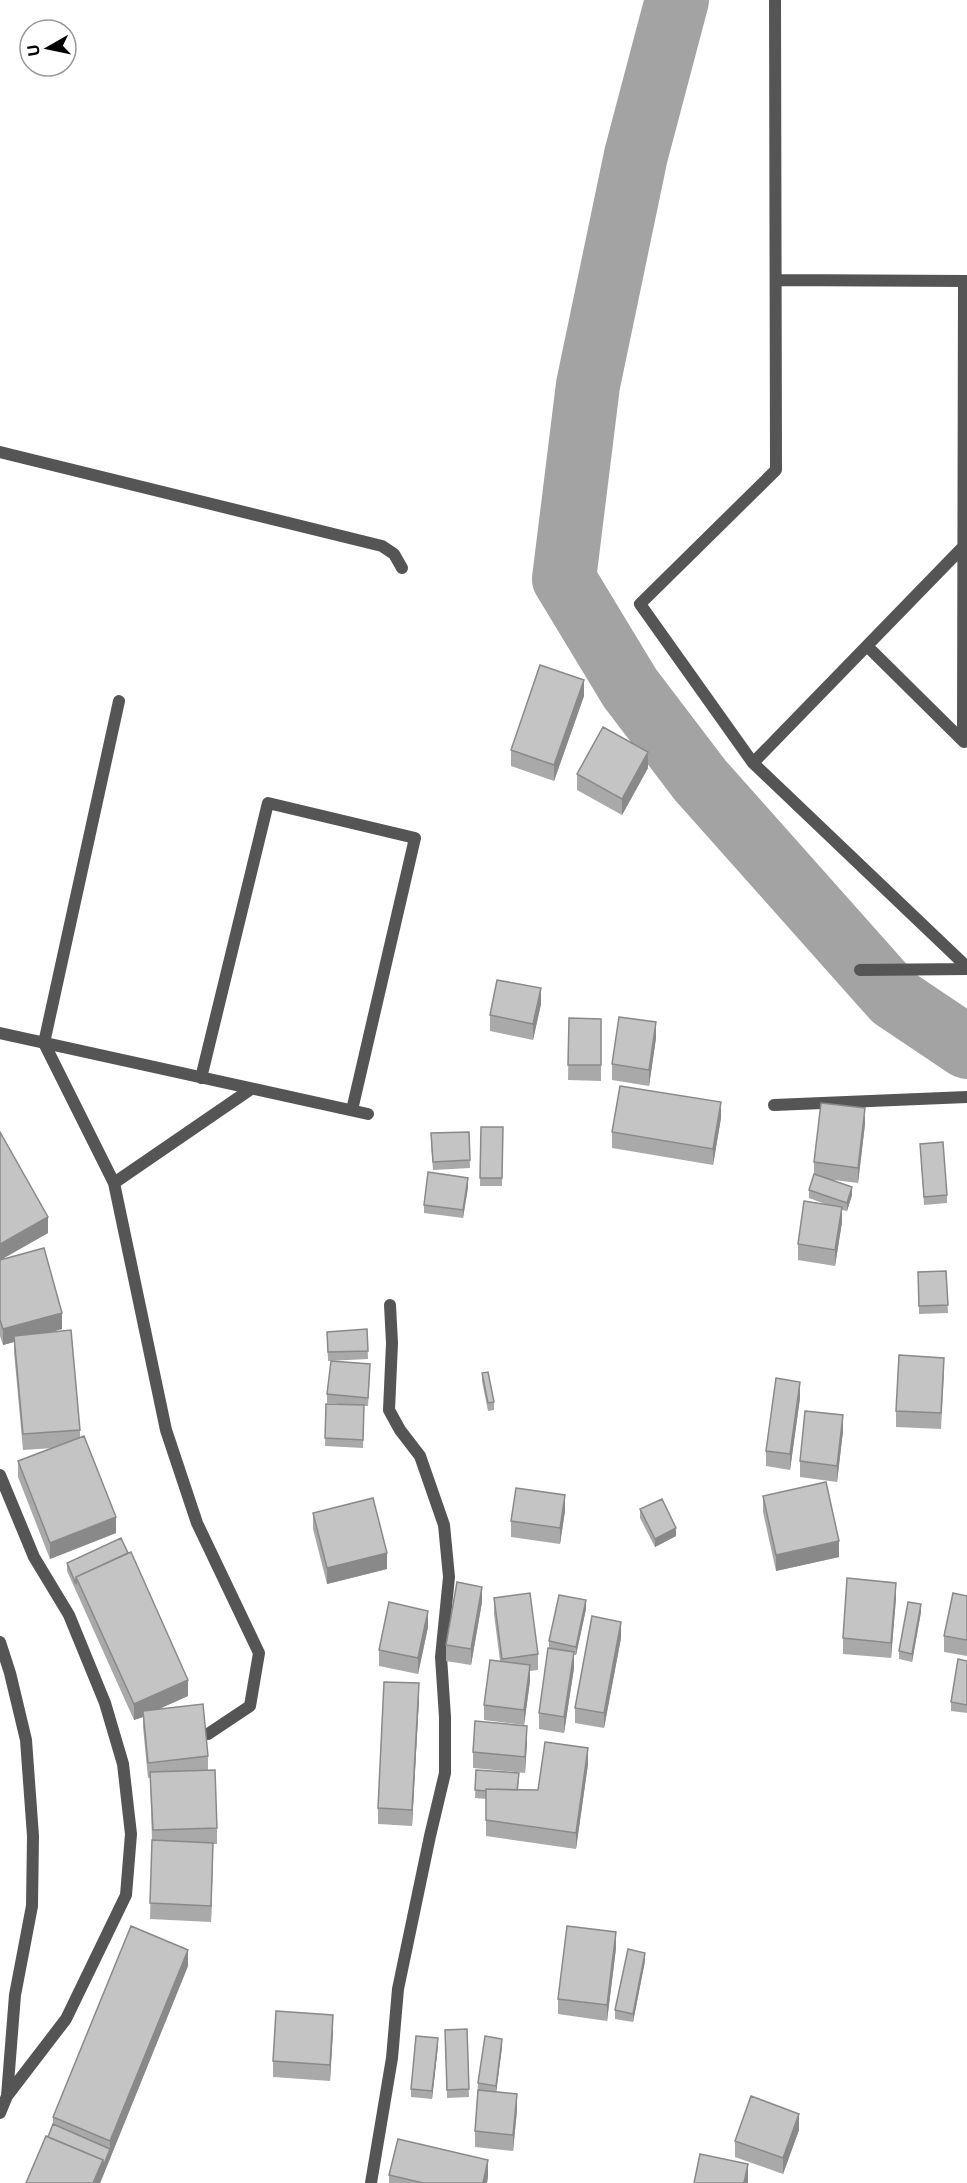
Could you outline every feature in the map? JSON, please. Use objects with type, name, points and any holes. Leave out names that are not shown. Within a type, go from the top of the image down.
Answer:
[{"type":"street","points":[[776,0],[776,470],[640,604],[753,763],[967,968]]},
{"type":"street","points":[[776,280],[966,281],[965,742]]},
{"type":"street","points":[[0,452],[382,546],[394,554],[402,568]]},
{"type":"street","points":[[753,763],[964,546]]},
{"type":"street","points":[[867,646],[965,742]]},
{"type":"street","points":[[119,701],[45,1043],[114,1183],[166,1430],[197,1522],[259,1653],[250,1706],[208,1734]]},
{"type":"street","points":[[201,1078],[268,803],[415,838],[352,1110]]},
{"type":"street","points":[[860,970],[967,968]]},
{"type":"street","points":[[0,1033],[368,1114]]},
{"type":"street","points":[[114,1183],[251,1089]]},
{"type":"street","points":[[774,1105],[967,1097]]},
{"type":"street","points":[[371,2183],[392,2058],[398,1989],[445,1773],[445,1717],[441,1657],[449,1577],[444,1525],[420,1456],[400,1430],[389,1410],[392,1343],[390,1305]]},
{"type":"street","points":[[0,1475],[34,1557],[69,1615],[105,1703],[123,1764],[131,1834],[126,1895],[66,2019],[7,2096],[0,2113]]},
{"type":"street","points":[[0,1642],[26,1740],[33,1836],[32,1906],[15,1995],[7,2096]]},
{"type":"building","points":[[540,665],[584,680],[554,765],[511,750]]},
{"type":"building","points":[[603,727],[648,752],[622,799],[577,774]]},
{"type":"building","points":[[497,980],[541,988],[533,1024],[490,1015]]},
{"type":"building","points":[[619,1017],[656,1022],[649,1070],[612,1064]]},
{"type":"building","points":[[569,1018],[601,1019],[601,1065],[568,1065]]},
{"type":"building","points":[[620,1086],[721,1102],[713,1149],[612,1132]]},
{"type":"building","points":[[821,1103],[865,1108],[858,1168],[814,1162]]},
{"type":"building","points":[[481,1127],[503,1127],[502,1178],[480,1178]]},
{"type":"building","points":[[0,1132],[48,1217],[0,1244]]},
{"type":"building","points":[[469,1132],[470,1160],[433,1162],[431,1133]]},
{"type":"building","points":[[943,1142],[947,1195],[924,1197],[920,1144]]},
{"type":"building","points":[[428,1172],[468,1178],[463,1210],[424,1205]]},
{"type":"building","points":[[814,1174],[852,1187],[847,1203],[809,1190]]},
{"type":"building","points":[[804,1201],[842,1207],[835,1250],[798,1244]]},
{"type":"building","points":[[44,1248],[62,1313],[3,1329],[0,1320],[0,1260]]},
{"type":"building","points":[[946,1271],[948,1305],[919,1306],[918,1272]]},
{"type":"building","points":[[367,1329],[368,1351],[328,1352],[327,1332]]},
{"type":"building","points":[[71,1330],[80,1430],[23,1434],[14,1336]]},
{"type":"building","points":[[899,1355],[944,1358],[941,1413],[896,1411]]},
{"type":"building","points":[[331,1361],[370,1364],[368,1398],[327,1394]]},
{"type":"building","points":[[488,1372],[494,1402],[488,1403],[482,1373]]},
{"type":"building","points":[[776,1378],[800,1382],[790,1454],[766,1451]]},
{"type":"building","points":[[326,1404],[364,1405],[363,1440],[325,1438]]},
{"type":"building","points":[[805,1411],[843,1415],[837,1466],[800,1461]]},
{"type":"building","points":[[84,1436],[116,1517],[50,1543],[18,1461]]},
{"type":"building","points":[[826,1482],[839,1541],[776,1555],[763,1496]]},
{"type":"building","points":[[516,1488],[565,1495],[560,1528],[511,1521]]},
{"type":"building","points":[[373,1498],[387,1553],[327,1568],[313,1513]]},
{"type":"building","points":[[662,1499],[676,1528],[655,1539],[640,1509]]},
{"type":"building","points":[[121,1538],[128,1553],[76,1577],[76,1584],[67,1563]]},
{"type":"building","points":[[131,1552],[188,1680],[134,1704],[76,1577]]},
{"type":"building","points":[[847,1578],[896,1583],[891,1643],[843,1638]]},
{"type":"building","points":[[457,1582],[482,1587],[471,1649],[446,1645]]},
{"type":"building","points":[[530,1593],[538,1654],[502,1659],[494,1598]]},
{"type":"building","points":[[953,1593],[967,1596],[967,1640],[944,1636]]},
{"type":"building","points":[[559,1595],[586,1600],[576,1647],[549,1641]]},
{"type":"building","points":[[389,1602],[428,1611],[418,1658],[379,1650]]},
{"type":"building","points":[[908,1602],[921,1604],[912,1654],[899,1651]]},
{"type":"building","points":[[592,1616],[621,1622],[604,1713],[575,1708]]},
{"type":"building","points":[[548,1648],[574,1652],[564,1717],[539,1713]]},
{"type":"building","points":[[958,1659],[967,1661],[967,1705],[951,1702]]},
{"type":"building","points":[[490,1660],[530,1665],[524,1710],[484,1705]]},
{"type":"building","points":[[384,1682],[419,1683],[412,1810],[378,1808]]},
{"type":"building","points":[[203,1704],[208,1756],[148,1763],[143,1711]]},
{"type":"building","points":[[475,1721],[527,1726],[525,1757],[473,1752]]},
{"type":"building","points":[[545,1742],[588,1748],[576,1833],[486,1820],[486,1789],[538,1790]]},
{"type":"building","points":[[215,1770],[217,1828],[153,1830],[150,1772]]},
{"type":"building","points":[[476,1770],[519,1773],[517,1790],[475,1790]]},
{"type":"building","points":[[152,1840],[213,1843],[211,1906],[150,1903]]},
{"type":"building","points":[[131,1926],[188,1950],[110,2141],[53,2117]]},
{"type":"building","points":[[567,1926],[616,1932],[607,2005],[558,1999]]},
{"type":"building","points":[[628,1949],[645,1953],[633,2014],[615,2010]]},
{"type":"building","points":[[276,2011],[333,2015],[330,2065],[273,2061]]},
{"type":"building","points":[[467,2029],[469,2089],[447,2090],[445,2030]]},
{"type":"building","points":[[416,2036],[438,2038],[432,2091],[411,2089]]},
{"type":"building","points":[[485,2036],[502,2039],[496,2086],[478,2083]]},
{"type":"building","points":[[478,2090],[517,2094],[513,2135],[475,2131]]},
{"type":"building","points":[[751,2096],[799,2114],[783,2158],[735,2141]]},
{"type":"building","points":[[53,2124],[110,2149],[103,2167],[103,2160],[48,2137]]},
{"type":"building","points":[[46,2136],[103,2160],[93,2183],[26,2183]]},
{"type":"building","points":[[398,2139],[488,2160],[483,2183],[423,2183],[389,2175]]},
{"type":"building","points":[[700,2154],[748,2164],[744,2183],[694,2183]]},
{"type":"waterway","points":[[677,0],[636,155],[588,385],[564,579],[630,688],[700,780],[894,998],[967,1047]]}]
